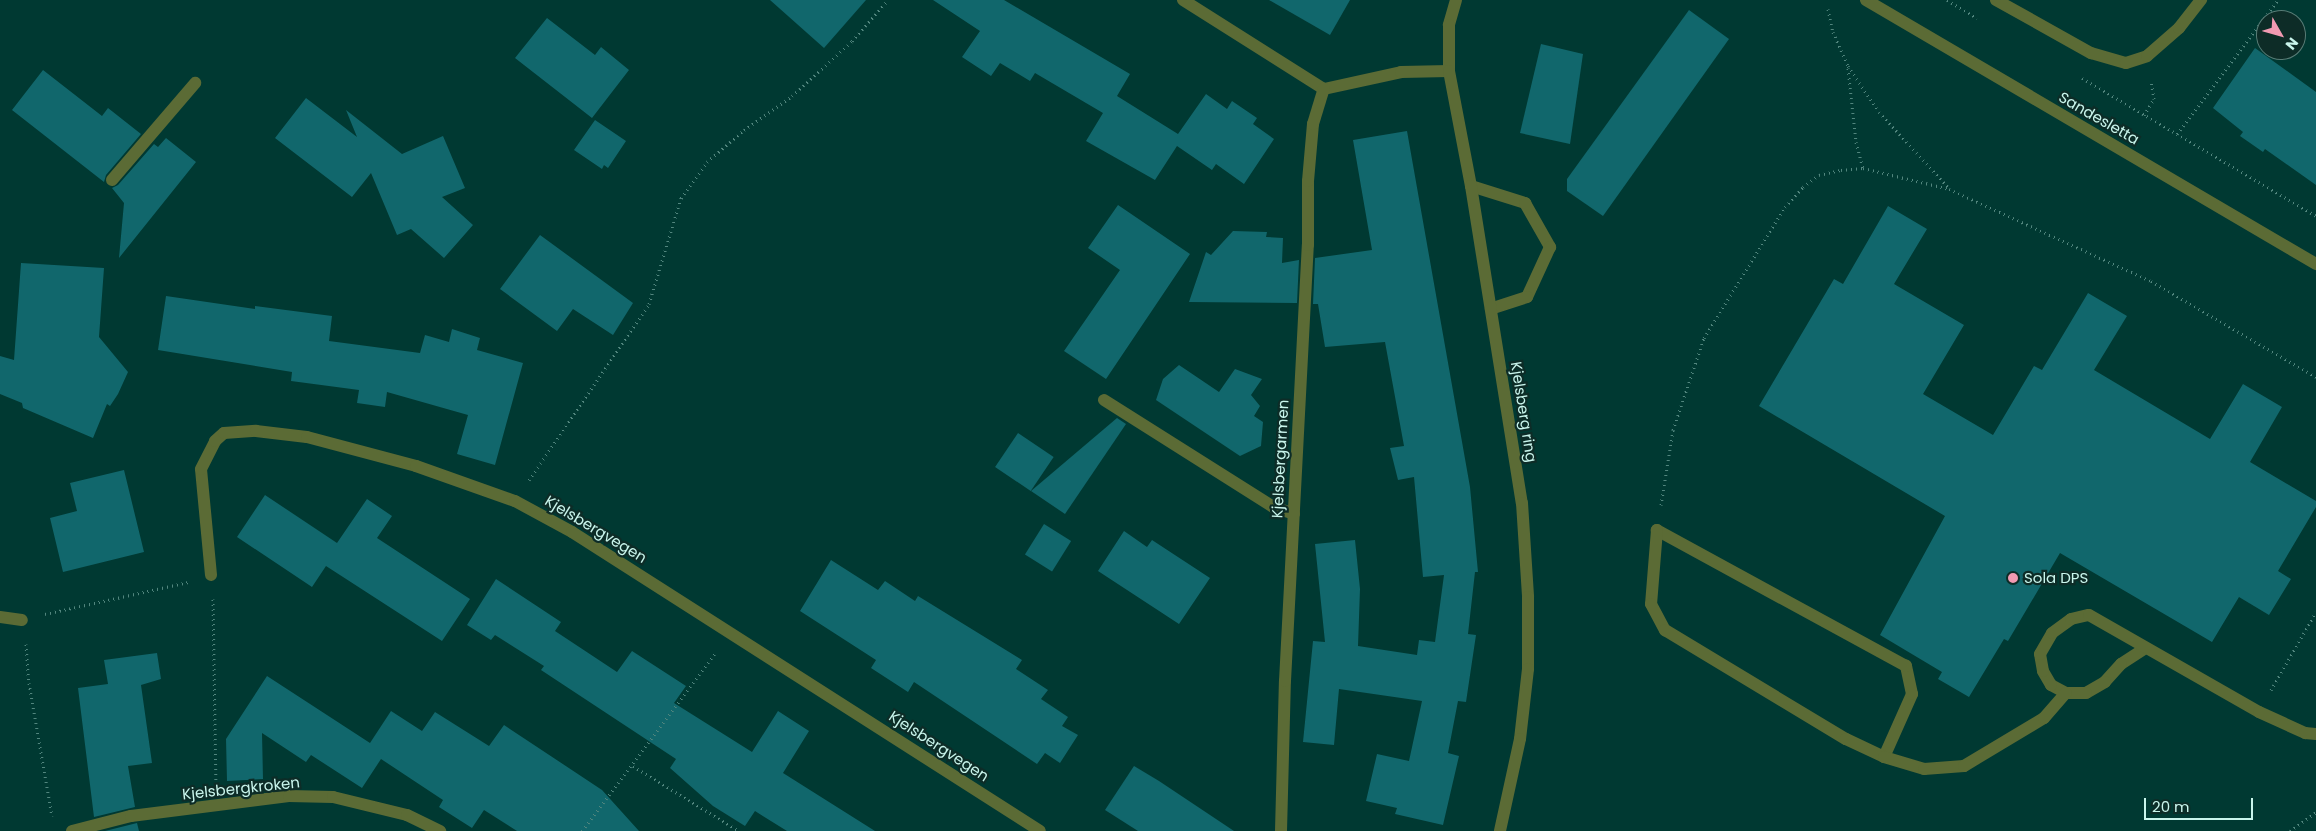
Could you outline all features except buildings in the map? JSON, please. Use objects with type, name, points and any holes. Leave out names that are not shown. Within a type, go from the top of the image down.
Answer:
[{"type":"street","points":[[1183,0],[1324,90],[1401,72],[1449,71]]},
{"type":"street","name":"Kjelsberg ring","points":[[1456,0],[1449,25],[1449,71],[1471,186],[1522,503],[1528,597],[1528,669],[1520,739],[1500,831]]},
{"type":"street","name":"Sandesletta","points":[[1866,0],[2316,264]]},
{"type":"street","points":[[1996,0],[2091,53],[2126,64],[2147,56],[2178,28],[2201,0]]},
{"type":"street","points":[[112,180],[195,82]]},
{"type":"street","name":"Kjelsbergarmen","points":[[1281,831],[1310,148],[1313,124],[1324,90]]},
{"type":"street","points":[[1471,186],[1524,203],[1550,247],[1526,297],[1491,309]]},
{"type":"street","points":[[1104,400],[1273,507],[1294,514]]},
{"type":"street","name":"Kjelsbergvegen","points":[[211,575],[201,470],[214,441],[224,433],[256,431],[307,437],[416,466],[515,500],[572,532],[1040,831]]},
{"type":"street","points":[[1884,757],[1912,694],[1906,666],[1657,530],[1651,604],[1665,630],[1846,739],[1884,757],[1924,769],[1964,766],[2044,718],[2066,693]]},
{"type":"street","points":[[2144,649],[2121,664],[2105,682],[2086,693],[2066,693],[2051,685],[2043,671],[2040,654],[2052,634],[2071,619],[2088,615],[2144,649],[2259,712],[2305,733],[2316,734]]},
{"type":"street","points":[[0,617],[22,620]]},
{"type":"street","name":"Kjelsbergkroken","points":[[72,831],[131,816],[218,807],[289,796],[333,797],[407,815],[440,831]]},
{"type":"path","points":[[515,500],[649,304],[681,198],[707,162],[744,130],[792,96],[852,40],[888,0]]},
{"type":"path","points":[[1947,0],[1981,20]]},
{"type":"path","points":[[2177,134],[2278,0]]},
{"type":"path","points":[[1828,9],[1833,32],[1848,66],[1879,112],[1949,189]]},
{"type":"path","points":[[2144,114],[2154,99],[2147,56]]},
{"type":"path","points":[[1848,66],[1856,142],[1863,168]]},
{"type":"path","points":[[2076,75],[2316,216]]},
{"type":"path","points":[[1657,530],[1673,430],[1704,338],[1751,258],[1803,187],[1819,175],[1863,168],[1949,189],[2151,281],[2316,377]]},
{"type":"path","points":[[54,825],[29,683],[22,620],[211,575],[218,807]]},
{"type":"path","points":[[2259,712],[2316,612]]},
{"type":"path","points":[[582,831],[633,766],[730,632]]},
{"type":"path","points":[[633,766],[738,831]]},
{"type":"path","points":[[2290,831],[2316,812]]},
{"type":"place","name":"Sola DPS","points":[[2013,578]]}]
